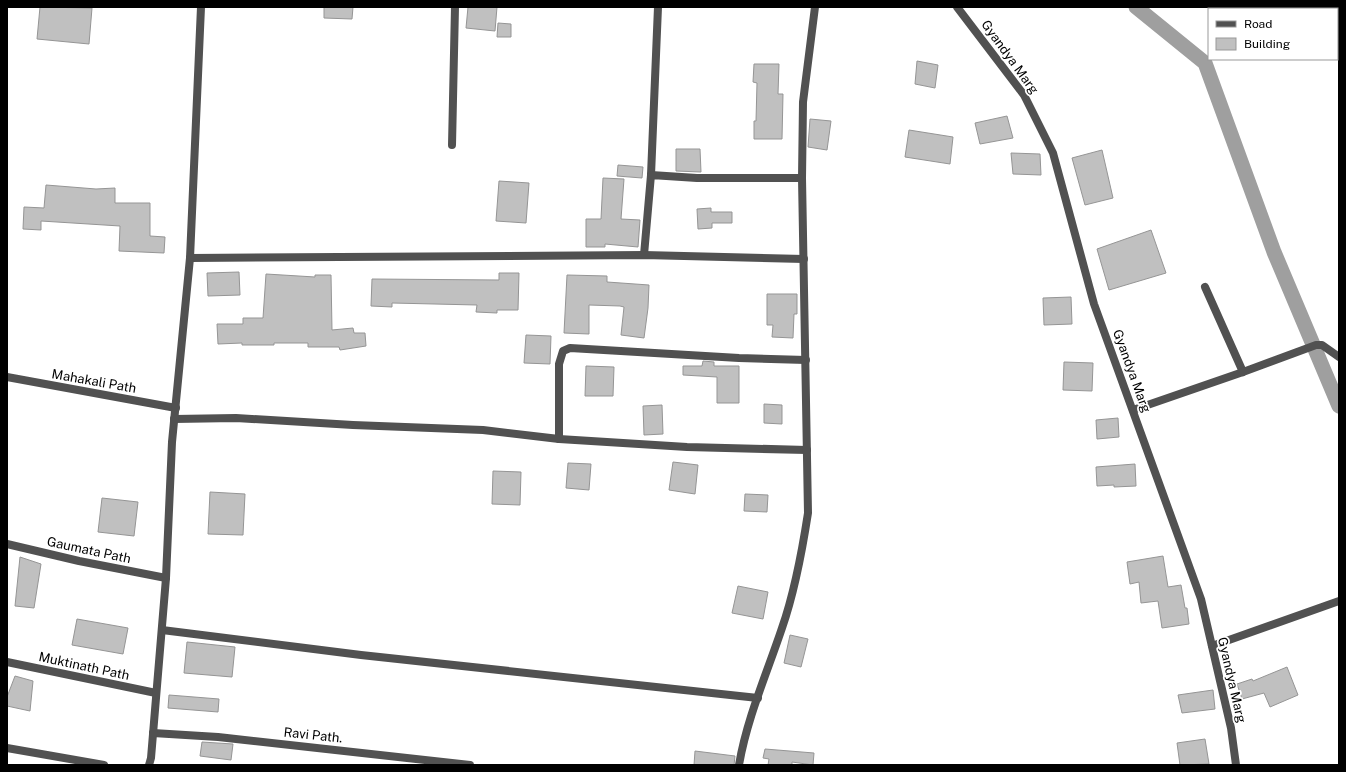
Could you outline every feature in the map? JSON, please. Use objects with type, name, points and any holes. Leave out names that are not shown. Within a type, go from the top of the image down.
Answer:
[{"type":"street","points":[[149,765],[166,578],[174,419],[190,258],[201,7]]},
{"type":"street","points":[[452,145],[455,7]]},
{"type":"street","points":[[644,256],[651,175],[658,7]]},
{"type":"street","points":[[739,765],[758,698],[783,626],[795,583],[808,513],[802,178],[803,102],[815,7]]},
{"type":"street","name":"Gyandya Marg","points":[[957,7],[1024,95],[1053,153],[1094,304],[1201,599],[1231,728],[1236,765]]},
{"type":"street","points":[[651,175],[697,178],[802,178]]},
{"type":"street","points":[[190,258],[644,256],[804,259]]},
{"type":"street","points":[[1205,287],[1243,372]]},
{"type":"street","points":[[1133,410],[1243,372],[1301,349],[1316,345],[1322,345],[1339,357]]},
{"type":"street","points":[[560,439],[559,364],[563,351],[570,348],[739,358],[806,360]]},
{"type":"street","name":"Mahakali Path","points":[[7,377],[176,408]]},
{"type":"street","points":[[174,419],[236,418],[353,425],[484,430],[560,439],[687,447],[807,450]]},
{"type":"street","name":"Gaumata Path","points":[[7,544],[79,561],[166,578]]},
{"type":"street","points":[[1212,646],[1339,601]]},
{"type":"street","points":[[162,630],[361,655],[758,698]]},
{"type":"street","name":"Muktinath Path","points":[[7,662],[156,693]]},
{"type":"street","name":"Ravi Path.","points":[[153,733],[218,737],[470,765]]},
{"type":"street","points":[[7,748],[104,765]]},
{"type":"building","points":[[40,7],[92,8],[89,44],[37,39]]},
{"type":"building","points":[[324,7],[353,7],[352,19],[324,18]]},
{"type":"building","points":[[468,7],[497,7],[495,31],[466,28]]},
{"type":"building","points":[[498,23],[511,24],[511,37],[497,37]]},
{"type":"building","points":[[917,61],[938,65],[935,88],[915,84]]},
{"type":"building","points":[[754,64],[779,64],[778,94],[783,94],[782,139],[754,139],[757,83],[753,82]]},
{"type":"building","points":[[1007,116],[1013,138],[980,144],[975,123]]},
{"type":"building","points":[[810,119],[831,121],[827,150],[808,147]]},
{"type":"building","points":[[909,130],[953,137],[950,164],[905,157]]},
{"type":"building","points":[[676,149],[700,149],[701,172],[676,171]]},
{"type":"building","points":[[1102,150],[1113,198],[1085,205],[1072,158]]},
{"type":"building","points":[[1011,153],[1040,154],[1041,175],[1013,174]]},
{"type":"building","points":[[618,165],[643,167],[642,178],[617,176]]},
{"type":"building","points":[[603,178],[624,179],[621,219],[640,220],[638,247],[605,244],[605,247],[586,247],[586,219],[601,219]]},
{"type":"building","points":[[499,181],[529,183],[526,223],[496,221]]},
{"type":"building","points":[[46,185],[96,189],[115,188],[115,203],[150,203],[150,236],[165,237],[164,253],[119,251],[120,226],[41,221],[41,230],[23,229],[24,207],[44,208]]},
{"type":"building","points":[[711,208],[711,212],[732,212],[732,223],[712,223],[712,228],[698,229],[697,209]]},
{"type":"building","points":[[1151,230],[1166,273],[1109,290],[1097,249]]},
{"type":"building","points":[[239,272],[240,295],[208,296],[207,273]]},
{"type":"building","points":[[499,273],[519,273],[518,310],[497,310],[497,313],[476,312],[477,305],[392,303],[392,307],[371,306],[372,279],[499,280]]},
{"type":"building","points":[[266,274],[315,277],[315,275],[331,275],[332,330],[353,328],[354,333],[365,333],[366,346],[340,350],[339,347],[308,347],[308,343],[274,343],[274,345],[242,345],[242,343],[218,344],[217,324],[243,324],[243,318],[263,318]]},
{"type":"building","points":[[567,275],[607,276],[607,282],[649,285],[644,338],[621,335],[624,307],[620,306],[589,305],[589,334],[564,333]]},
{"type":"building","points":[[767,294],[797,294],[797,314],[794,314],[793,338],[772,337],[773,325],[767,325]]},
{"type":"building","points":[[1071,297],[1072,324],[1044,325],[1043,298]]},
{"type":"building","points":[[526,335],[551,336],[550,364],[524,363]]},
{"type":"building","points":[[703,361],[714,362],[714,366],[739,366],[739,403],[717,403],[717,377],[683,375],[683,366],[702,366]]},
{"type":"building","points":[[1064,362],[1093,363],[1092,391],[1063,390]]},
{"type":"building","points":[[586,366],[614,367],[613,396],[585,396]]},
{"type":"building","points":[[764,404],[782,405],[782,424],[764,423]]},
{"type":"building","points":[[662,405],[663,434],[644,435],[643,406]]},
{"type":"building","points":[[1118,418],[1119,437],[1097,439],[1096,420]]},
{"type":"building","points":[[673,462],[698,465],[695,494],[669,490]]},
{"type":"building","points":[[568,463],[591,464],[589,490],[566,488]]},
{"type":"building","points":[[1135,464],[1136,486],[1097,486],[1096,467]]},
{"type":"building","points":[[493,471],[521,472],[520,505],[492,504]]},
{"type":"building","points":[[210,492],[245,494],[243,535],[208,534]]},
{"type":"building","points":[[745,494],[768,495],[767,512],[744,511]]},
{"type":"building","points":[[102,498],[138,502],[134,536],[98,532]]},
{"type":"building","points":[[1163,556],[1168,587],[1181,585],[1185,608],[1187,608],[1189,624],[1162,628],[1158,601],[1141,603],[1139,582],[1130,584],[1127,562]]},
{"type":"building","points":[[20,557],[41,564],[34,608],[15,606]]},
{"type":"building","points":[[738,586],[768,592],[763,619],[732,613]]},
{"type":"building","points":[[77,619],[128,628],[123,654],[72,645]]},
{"type":"building","points":[[790,635],[808,639],[801,667],[784,663]]},
{"type":"building","points":[[187,642],[235,647],[232,677],[184,673]]},
{"type":"building","points":[[1287,667],[1298,695],[1270,707],[1264,693],[1242,699],[1237,684],[1252,679],[1253,681]]},
{"type":"building","points":[[15,676],[33,681],[30,711],[7,706],[7,697]]},
{"type":"building","points":[[1213,690],[1215,709],[1182,713],[1178,695]]},
{"type":"building","points":[[169,695],[219,699],[218,712],[168,708]]},
{"type":"building","points":[[1205,739],[1209,764],[1180,765],[1177,743]]},
{"type":"building","points":[[202,742],[233,744],[231,760],[200,756]]},
{"type":"building","points":[[765,749],[814,753],[813,765],[792,762],[792,765],[768,765],[769,759],[763,758]]},
{"type":"building","points":[[695,751],[735,756],[734,765],[694,765]]},
{"type":"waterway","points":[[1136,7],[1205,63],[1274,252],[1339,406]]}]
